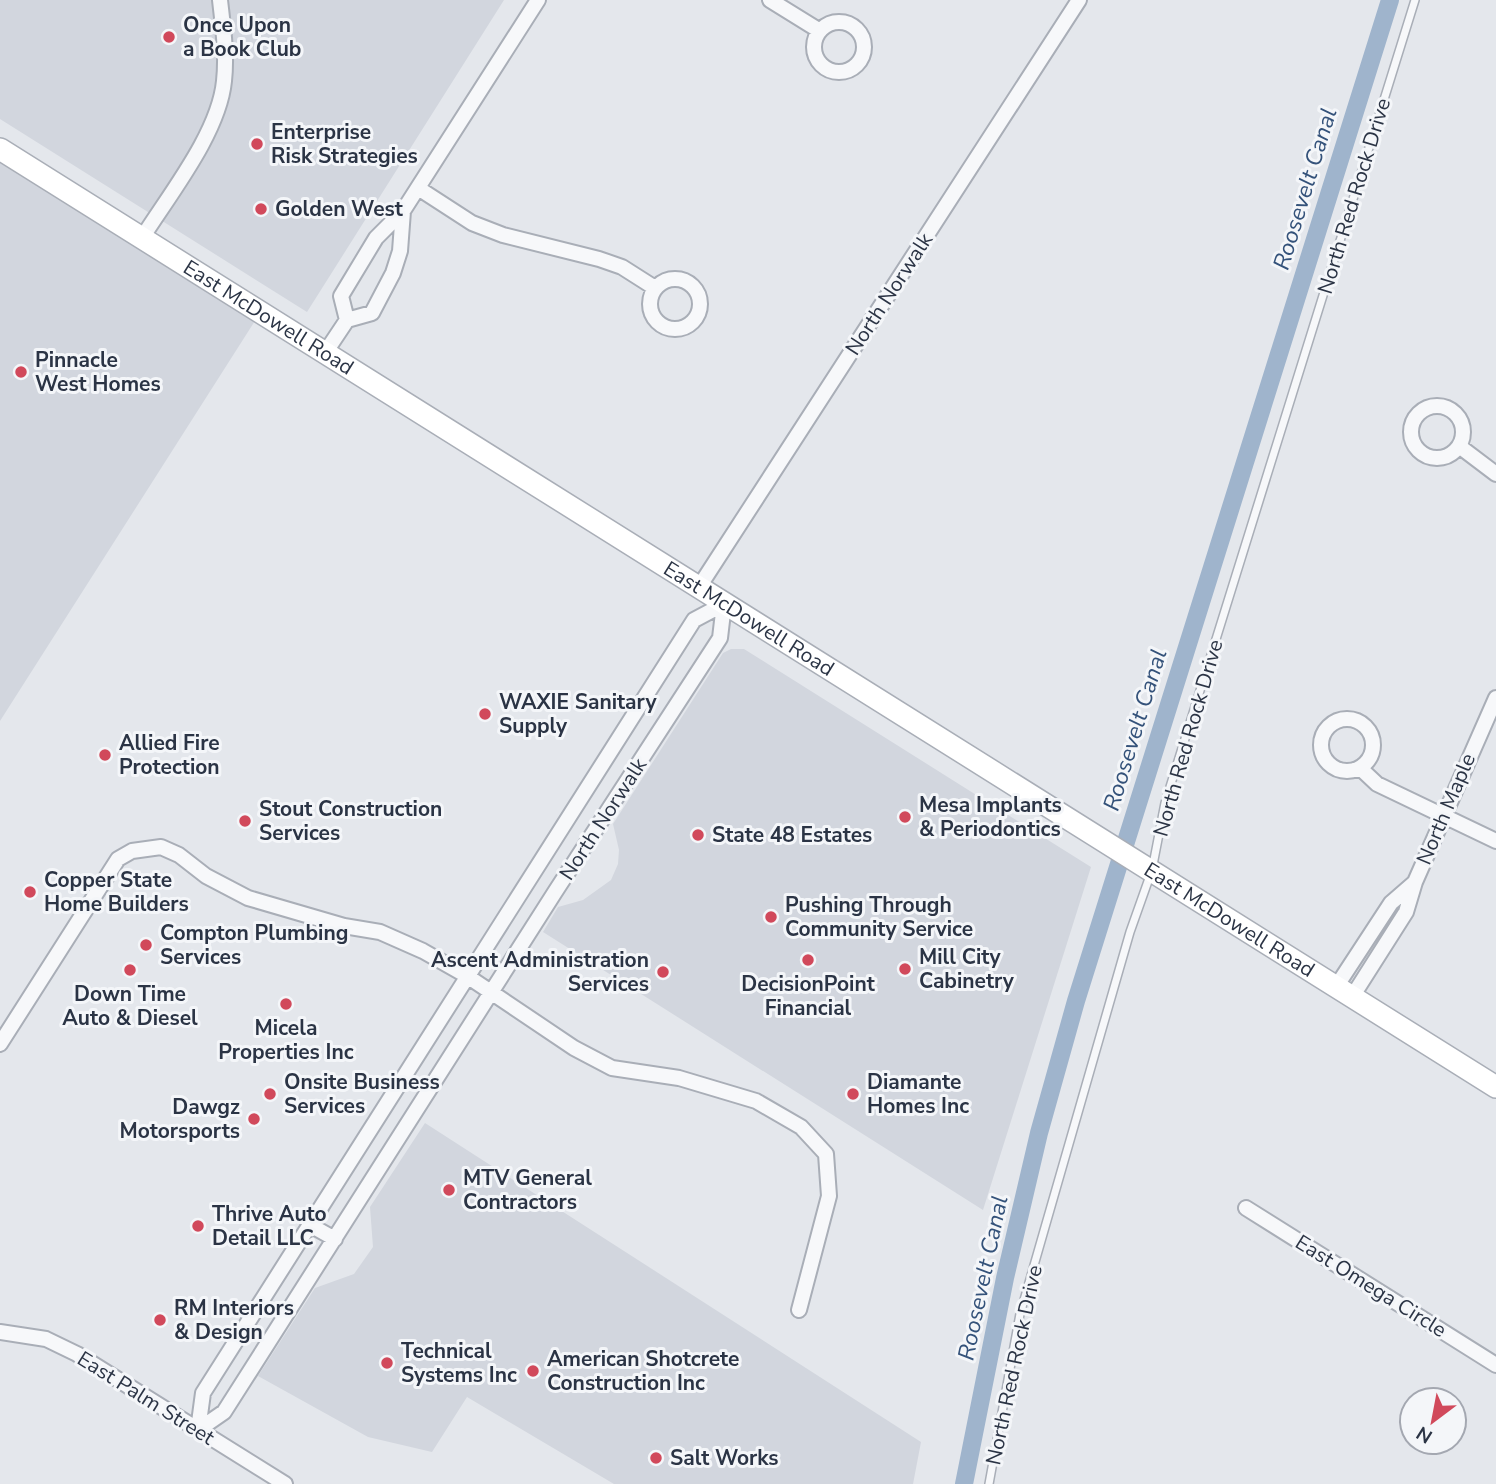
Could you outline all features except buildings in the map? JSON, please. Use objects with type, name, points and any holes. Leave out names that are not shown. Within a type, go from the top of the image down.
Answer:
[{"type":"main road","name":"East McDowell Road","points":[[0,149],[1496,1087]]},
{"type":"street","points":[[142,238],[215,118],[224,83],[225,50],[220,0]]},
{"type":"street","points":[[346,320],[341,296],[376,238],[403,211],[538,0]]},
{"type":"street","points":[[770,0],[820,31]]},
{"type":"street","name":"North Norwalk","points":[[699,587],[1079,0]]},
{"type":"street","points":[[418,188],[472,223],[514,238],[622,267],[655,288]]},
{"type":"street","points":[[325,353],[346,320],[372,313],[393,273],[400,251],[403,211]]},
{"type":"street","points":[[1459,446],[1496,474]]},
{"type":"street","name":"North Norwalk","points":[[198,1430],[203,1393],[310,1225],[473,981],[694,620],[724,604]]},
{"type":"street","name":"North Norwalk","points":[[198,1430],[224,1412],[720,638],[724,604]]},
{"type":"street","name":"North Maple","points":[[1344,992],[1406,912],[1415,882],[1496,698]]},
{"type":"street","points":[[1360,768],[1377,784],[1496,841]]},
{"type":"street","points":[[0,1044],[118,859],[132,850],[161,847],[179,855],[206,876],[248,898],[344,926],[380,932],[423,951],[574,1048],[612,1068],[679,1078],[756,1101],[801,1127],[826,1154],[828,1196],[799,1310]]},
{"type":"street","name":"East Omega Circle","points":[[1246,1208],[1496,1365]]},
{"type":"street","points":[[310,1225],[335,1239]]},
{"type":"street","name":"East Palm Street","points":[[0,1332],[46,1339],[77,1354],[285,1484]]},
{"type":"lane","name":"North Red Rock Drive","points":[[989,1484],[1020,1314],[1149,868],[1165,803],[1415,0]]},
{"type":"shaded area","points":[[0,0],[504,0],[307,312],[0,119]]},
{"type":"shaded area","points":[[0,149],[260,313],[0,721]]},
{"type":"shaded area","points":[[731,649],[744,649],[1091,867],[983,1210],[543,932],[558,907],[583,900],[611,880],[618,864],[619,850],[613,824],[723,653]]},
{"type":"shaded area","points":[[425,1123],[921,1442],[913,1484],[614,1484],[467,1397],[432,1452],[368,1437],[258,1376],[315,1288],[354,1274],[373,1247],[370,1207]]},
{"type":"waterway","name":"Roosevelt Canal","points":[[964,1484],[1005,1278],[1039,1133],[1076,1001],[1390,0]]},
{"type":"place","name":"Once Upon a Book Club","points":[[169,37]]},
{"type":"place","name":"Enterprise Risk Strategies","points":[[257,144]]},
{"type":"place","name":"Golden West","points":[[261,209]]},
{"type":"place","name":"Pinnacle West Homes","points":[[21,372]]},
{"type":"place","name":"WAXIE Sanitary Supply","points":[[485,714]]},
{"type":"place","name":"Allied Fire Protection","points":[[105,755]]},
{"type":"place","name":"Mesa Implants & Periodontics","points":[[905,817]]},
{"type":"place","name":"Stout Construction Services","points":[[245,821]]},
{"type":"place","name":"State 48 Estates","points":[[698,835]]},
{"type":"place","name":"Copper State Home Builders","points":[[30,892]]},
{"type":"place","name":"Pushing Through Community Service","points":[[771,917]]},
{"type":"place","name":"Compton Plumbing Services","points":[[146,945]]},
{"type":"place","name":"DecisionPoint Financial","points":[[808,960]]},
{"type":"place","name":"Mill City Cabinetry","points":[[905,969]]},
{"type":"place","name":"Down Time Auto & Diesel","points":[[130,970]]},
{"type":"place","name":"Ascent Administration Services","points":[[663,972]]},
{"type":"place","name":"Micela Properties Inc","points":[[286,1004]]},
{"type":"place","name":"Onsite Business Services","points":[[270,1094]]},
{"type":"place","name":"Diamante Homes Inc","points":[[853,1094]]},
{"type":"place","name":"Dawgz Motorsports","points":[[254,1119]]},
{"type":"place","name":"MTV General Contractors","points":[[449,1190]]},
{"type":"place","name":"Thrive Auto Detail LLC","points":[[198,1226]]},
{"type":"place","name":"RM Interiors & Design","points":[[160,1320]]},
{"type":"place","name":"Technical Systems Inc","points":[[387,1363]]},
{"type":"place","name":"American Shotcrete Construction Inc","points":[[533,1371]]},
{"type":"place","name":"Salt Works","points":[[656,1458]]}]
